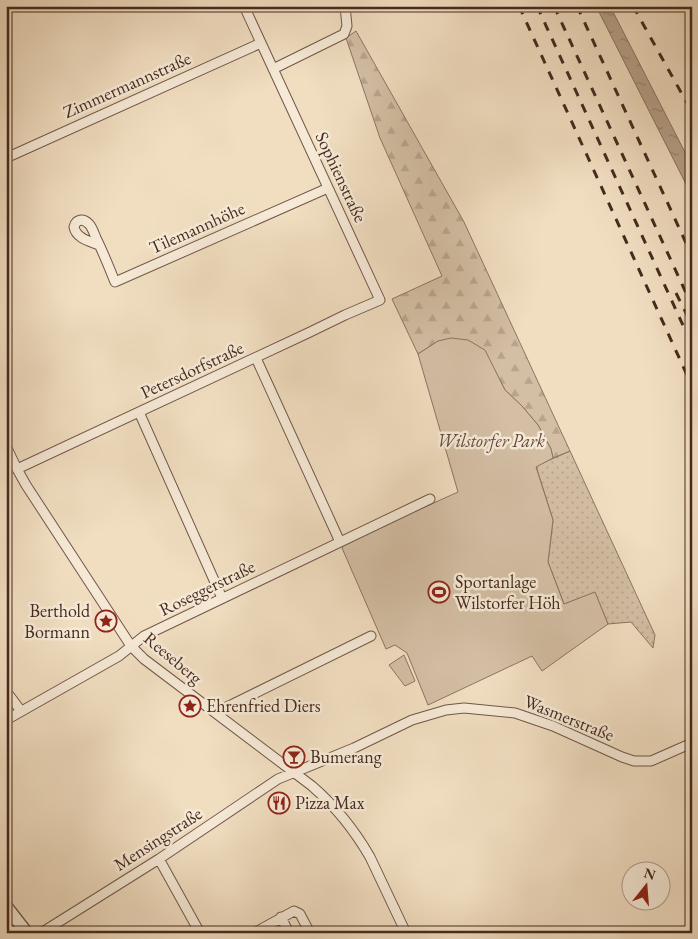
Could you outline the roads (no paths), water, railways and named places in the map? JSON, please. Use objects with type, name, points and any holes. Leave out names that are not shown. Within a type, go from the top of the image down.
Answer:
[{"type":"street","name":"Sophienstraße","points":[[244,6],[380,300]]},
{"type":"street","points":[[273,68],[344,34],[347,26],[345,6]]},
{"type":"street","name":"Zimmermannstraße","points":[[6,158],[261,43]]},
{"type":"street","name":"Tilemannhöhe","points":[[99,245],[115,282],[328,188]]},
{"type":"street","name":"Petersdorfstraße","points":[[17,469],[380,300]]},
{"type":"street","points":[[256,358],[340,542]]},
{"type":"street","points":[[139,412],[222,598]]},
{"type":"street","name":"Reeseberg","points":[[6,446],[17,469],[131,646],[144,659],[312,786],[329,802],[363,845],[406,933]]},
{"type":"street","name":"Roseggerstraße","points":[[6,720],[119,656],[144,636],[430,499]]},
{"type":"street","points":[[218,715],[231,704],[371,636]]},
{"type":"street","points":[[6,691],[21,711]]},
{"type":"street","name":"Wasmerstraße","points":[[293,773],[354,748],[412,720],[446,710],[464,708],[515,713],[539,720],[622,757],[634,760],[650,761],[692,743]]},
{"type":"street","name":"Mensingstraße","points":[[41,933],[159,860],[278,779],[293,773]]},
{"type":"street","points":[[159,860],[200,933]]},
{"type":"street","points":[[6,906],[27,933]]},
{"type":"street","points":[[254,933],[294,910],[300,914],[310,933]]},
{"type":"street","points":[[281,917],[289,933]]},
{"type":"water","points":[[596,6],[610,6],[692,166],[692,196]]},
{"type":"railway","points":[[519,6],[692,386]]},
{"type":"railway","points":[[537,6],[692,345]]},
{"type":"railway","points":[[554,6],[692,306]]},
{"type":"railway","points":[[577,6],[692,256]]},
{"type":"railway","points":[[633,6],[692,112]]},
{"type":"railway","points":[[676,293],[692,325]]},
{"type":"place","name":"Sportanlage Wilstorfer Höh","points":[[439,592]]},
{"type":"place","name":"Berthold Bormann","points":[[106,621]]},
{"type":"place","name":"Ehrenfried Diers","points":[[190,706]]},
{"type":"place","name":"Bumerang","points":[[294,757]]},
{"type":"place","name":"Pizza Max","points":[[279,803]]},
{"type":"park label","name":"Wilstorfer Park","points":[[491,441]]}]
